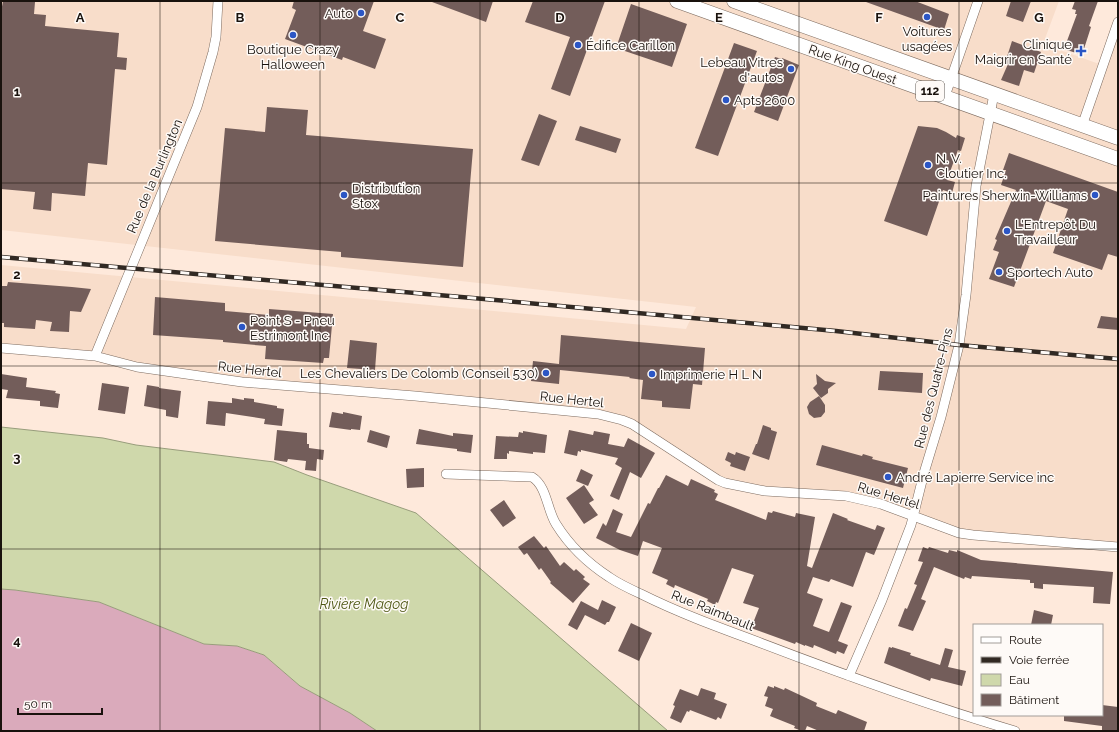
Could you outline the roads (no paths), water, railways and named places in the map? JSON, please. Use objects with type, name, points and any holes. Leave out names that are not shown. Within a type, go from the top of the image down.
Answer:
[{"type":"main road","name":"Rue King Ouest","points":[[677,1],[1118,159]]},
{"type":"main road","name":"Rue King Ouest","points":[[734,1],[1118,138]]},
{"type":"street","name":"Rue de la Burlington","points":[[95,356],[197,107],[216,37],[218,1]]},
{"type":"street","points":[[945,96],[978,1]]},
{"type":"street","points":[[1082,126],[1118,22]]},
{"type":"street","name":"Rue des Quatre-Pins","points":[[850,676],[882,600],[914,516],[921,484],[941,417],[959,345],[966,295],[976,186],[994,94]]},
{"type":"street","name":"Rue Hertel","points":[[1,348],[95,356],[137,367],[242,382],[415,396],[598,414],[632,424],[718,480],[726,483],[765,491],[846,496],[881,504],[947,530],[973,535],[1118,547]]},
{"type":"street","name":"Rue Raimbault","points":[[446,474],[532,477],[541,486],[550,514],[563,535],[572,546],[598,570],[611,579],[650,599],[682,612],[850,676],[1015,731]]},
{"type":"water","name":"Rivière Magog","points":[[1,427],[103,438],[136,445],[274,462],[416,513],[668,731],[377,731],[350,713],[300,686],[264,655],[237,646],[204,644],[99,602],[1,589]]},
{"type":"railway","points":[[1,257],[836,331],[959,345],[1118,359]]},
{"type":"place","name":"Auto","points":[[361,13]]},
{"type":"place","name":"Voitures usagées","points":[[927,17]]},
{"type":"place","name":"Boutique Crazy Halloween","points":[[293,35]]},
{"type":"place","name":"Édifice Carillon","points":[[578,45]]},
{"type":"place","name":"Clinique Maigrir en Santé","points":[[1081,51]]},
{"type":"place","name":"Lebeau Vitres d'autos","points":[[791,69]]},
{"type":"place","name":"Apts 2600","points":[[726,100]]},
{"type":"place","name":"N. V. Cloutier Inc.","points":[[928,165]]},
{"type":"place","name":"Distribution Stox","points":[[344,195]]},
{"type":"place","name":"Paintures Sherwin-Williams","points":[[1095,195]]},
{"type":"place","name":"L'Entrepôt Du Travailleur","points":[[1007,231]]},
{"type":"place","name":"Sportech Auto","points":[[999,272]]},
{"type":"place","name":"Point S - Pneu Estrimont Inc","points":[[242,327]]},
{"type":"place","name":"Les Chevaliers De Colomb (Conseil 530)","points":[[546,373]]},
{"type":"place","name":"Imprimerie H L N","points":[[652,374]]},
{"type":"place","name":"André Lapierre Service inc","points":[[888,477]]}]
